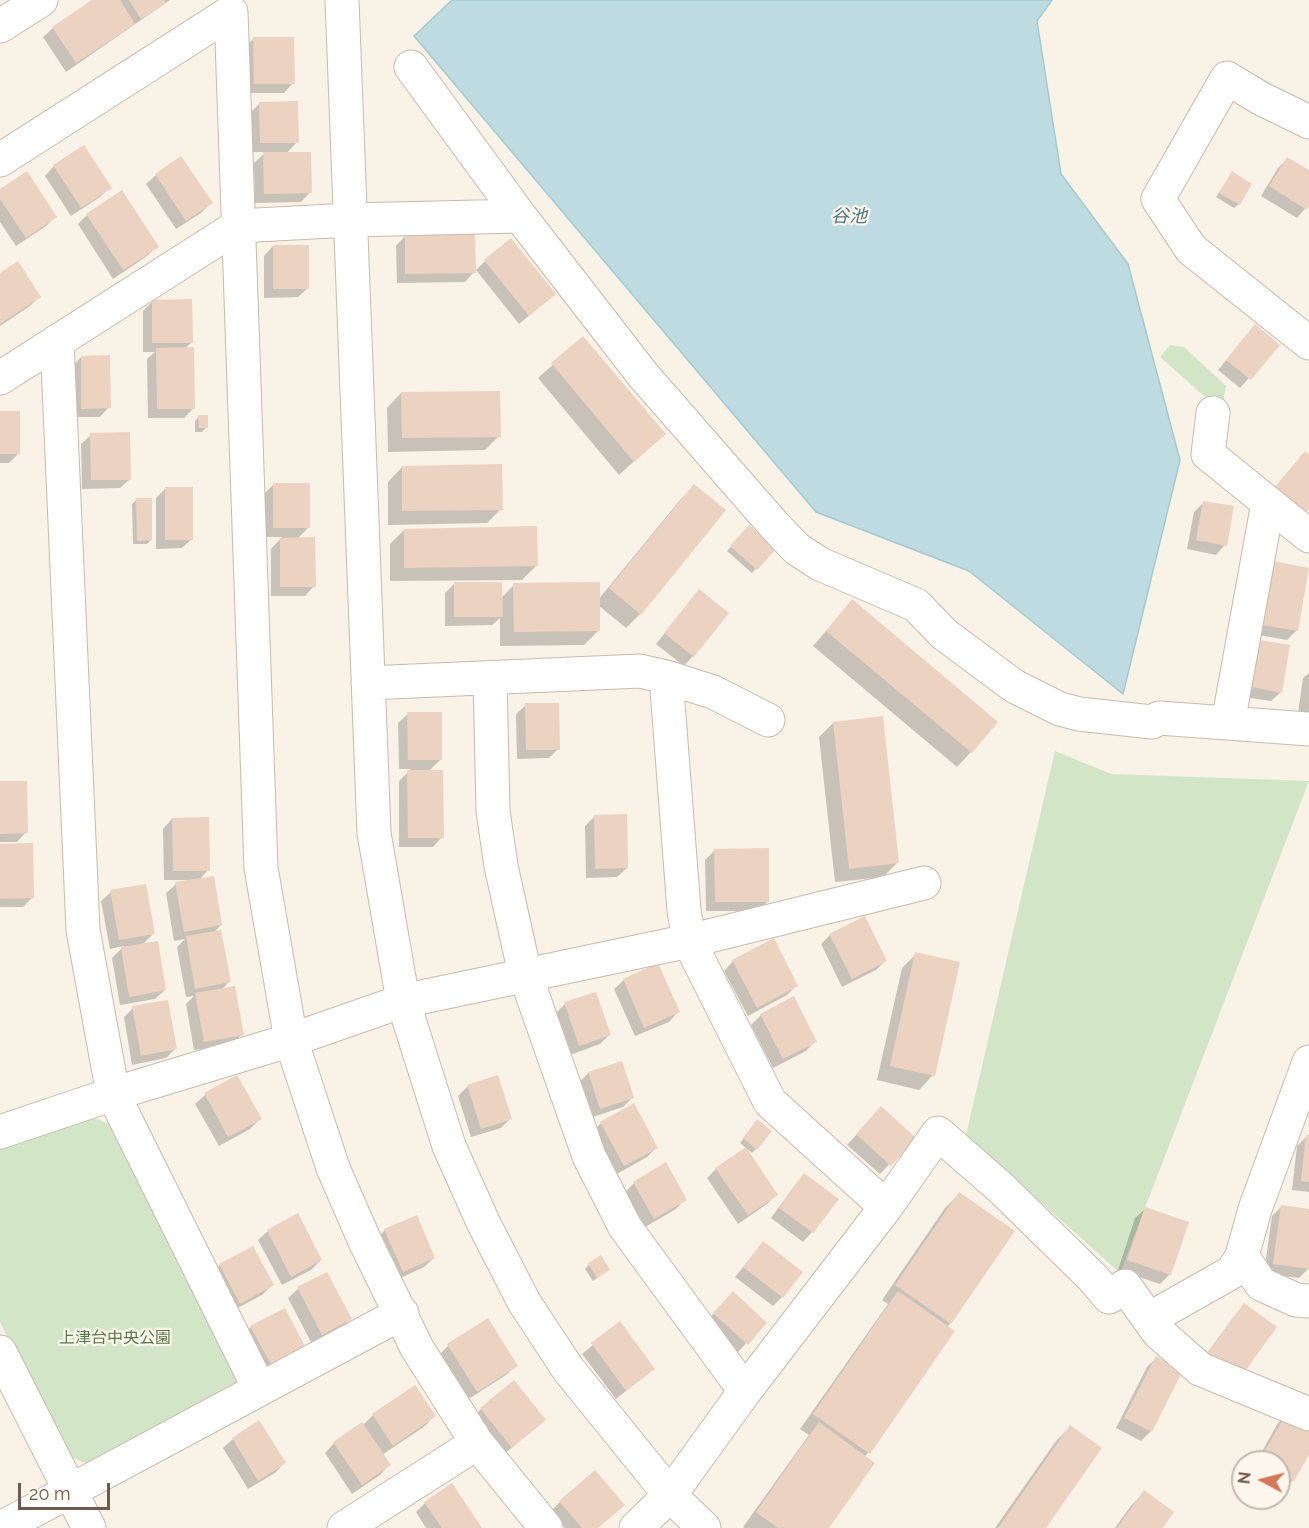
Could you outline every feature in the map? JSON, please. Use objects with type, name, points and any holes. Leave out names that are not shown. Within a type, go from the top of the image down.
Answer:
[{"type":"street","points":[[0,26],[40,0]]},
{"type":"street","points":[[342,0],[374,833],[403,1001],[449,1146],[483,1222],[524,1302],[568,1369],[670,1495],[704,1528]]},
{"type":"street","points":[[0,160],[231,12],[261,868],[291,1040],[333,1168],[364,1239],[417,1347],[477,1443],[546,1528]]},
{"type":"street","points":[[411,67],[520,216],[643,375],[796,549],[820,564],[916,605],[944,634],[1014,686],[1060,709],[1079,714],[1152,722],[1160,718],[1309,729]]},
{"type":"street","points":[[1309,122],[1260,98],[1227,78],[1158,199],[1191,249],[1309,344]]},
{"type":"street","points":[[0,378],[238,226],[350,220],[520,216]]},
{"type":"street","points":[[57,341],[83,930],[113,1094],[259,1388]]},
{"type":"street","points":[[1213,413],[1208,454],[1309,536]]},
{"type":"street","points":[[1228,723],[1268,503]]},
{"type":"street","points":[[368,683],[640,671],[713,692],[768,720]]},
{"type":"street","points":[[666,677],[684,910],[689,941],[770,1102],[886,1207]]},
{"type":"street","points":[[490,678],[493,811],[501,866],[525,974],[589,1156],[626,1227],[746,1391]]},
{"type":"street","points":[[0,1132],[113,1094],[291,1040],[403,1001],[689,941],[924,883]]},
{"type":"street","points":[[1149,1319],[1232,1272],[1242,1256],[1255,1209],[1302,1104],[1309,1062]]},
{"type":"street","points":[[636,1528],[670,1495],[886,1207],[938,1133],[1001,1188],[1093,1278],[1109,1297],[1125,1286],[1158,1332],[1200,1369],[1309,1413]]},
{"type":"street","points":[[1242,1256],[1261,1284],[1296,1300],[1309,1301]]},
{"type":"street","points":[[1,1528],[402,1313]]},
{"type":"street","points":[[0,1352],[89,1528]]},
{"type":"street","points":[[344,1528],[477,1443]]},
{"type":"green space","points":[[1170,345],[1184,347],[1226,386],[1221,413],[1160,357]]},
{"type":"green space","points":[[1055,751],[1111,774],[1309,781],[1120,1273],[966,1135]]},
{"type":"green space","name":"上津台中央公園","points":[[91,1116],[115,1127],[239,1372],[233,1389],[93,1466],[66,1455],[0,1322],[0,1145]]},
{"type":"water","name":"谷池","points":[[452,0],[1052,0],[1037,21],[1061,174],[1128,264],[1180,460],[1123,694],[969,571],[816,512],[414,36]]},
{"type":"building","points":[[92,0],[120,0],[135,24],[76,63],[52,27]]},
{"type":"building","points":[[129,0],[164,0],[166,3],[141,19]]},
{"type":"building","points":[[253,37],[294,37],[295,84],[254,84]]},
{"type":"building","points":[[298,101],[299,143],[260,143],[259,102]]},
{"type":"building","points":[[84,145],[112,188],[81,208],[53,165]]},
{"type":"building","points":[[263,152],[311,152],[312,193],[264,194]]},
{"type":"building","points":[[181,156],[213,203],[186,221],[155,174]]},
{"type":"building","points":[[1287,157],[1309,170],[1307,210],[1269,186]]},
{"type":"building","points":[[27,171],[57,217],[26,238],[0,199],[0,189]]},
{"type":"building","points":[[1232,171],[1252,184],[1240,205],[1219,193]]},
{"type":"building","points":[[122,190],[159,247],[123,270],[86,214]]},
{"type":"building","points":[[475,234],[476,273],[405,274],[405,235]]},
{"type":"building","points":[[511,238],[556,294],[529,316],[484,260]]},
{"type":"building","points":[[273,245],[309,245],[309,289],[273,289]]},
{"type":"building","points":[[18,261],[41,297],[0,324],[0,273]]},
{"type":"building","points":[[192,299],[193,343],[152,343],[152,300]]},
{"type":"building","points":[[1255,324],[1280,345],[1251,380],[1226,360]]},
{"type":"building","points":[[583,336],[666,434],[634,462],[551,363]]},
{"type":"building","points":[[194,347],[195,409],[157,409],[156,348]]},
{"type":"building","points":[[110,355],[111,408],[81,409],[81,356]]},
{"type":"building","points":[[500,391],[501,437],[402,438],[401,392]]},
{"type":"building","points":[[0,411],[20,411],[20,454],[0,454]]},
{"type":"building","points":[[198,415],[208,415],[208,428],[199,428]]},
{"type":"building","points":[[130,432],[131,480],[91,480],[90,433]]},
{"type":"building","points":[[1305,451],[1309,455],[1309,509],[1305,514],[1274,488]]},
{"type":"building","points":[[502,464],[503,510],[402,511],[402,466]]},
{"type":"building","points":[[273,483],[310,483],[310,528],[273,528]]},
{"type":"building","points":[[694,484],[726,510],[641,615],[609,588]]},
{"type":"building","points":[[165,487],[193,487],[193,540],[165,540]]},
{"type":"building","points":[[136,498],[152,498],[152,540],[137,541]]},
{"type":"building","points":[[1203,501],[1234,506],[1227,546],[1196,540]]},
{"type":"building","points":[[749,525],[776,549],[757,570],[730,546]]},
{"type":"building","points":[[537,526],[538,566],[404,568],[404,529]]},
{"type":"building","points":[[315,537],[316,587],[280,587],[280,538]]},
{"type":"building","points":[[1273,561],[1309,568],[1298,631],[1261,625]]},
{"type":"building","points":[[454,582],[502,582],[503,617],[454,617]]},
{"type":"building","points":[[600,582],[600,631],[514,632],[513,583]]},
{"type":"building","points":[[699,589],[729,613],[694,657],[664,633]]},
{"type":"building","points":[[852,599],[998,722],[972,753],[826,631]]},
{"type":"building","points":[[1260,640],[1290,645],[1282,693],[1252,687]]},
{"type":"building","points":[[525,703],[559,703],[560,750],[526,750]]},
{"type":"building","points":[[407,712],[442,712],[442,760],[408,760]]},
{"type":"building","points":[[883,716],[899,863],[849,869],[833,722]]},
{"type":"building","points":[[407,770],[443,770],[444,838],[408,838]]},
{"type":"building","points":[[0,781],[27,781],[28,833],[0,834]]},
{"type":"building","points":[[627,814],[628,868],[595,869],[594,815]]},
{"type":"building","points":[[209,817],[210,871],[173,871],[172,818]]},
{"type":"building","points":[[33,843],[34,898],[0,899],[0,844]]},
{"type":"building","points":[[769,848],[769,902],[715,902],[714,849]]},
{"type":"building","points":[[214,876],[222,925],[184,932],[175,882]]},
{"type":"building","points":[[146,884],[155,934],[119,940],[110,890]]},
{"type":"building","points":[[865,916],[887,961],[852,979],[829,934]]},
{"type":"building","points":[[221,930],[231,982],[195,989],[186,936]]},
{"type":"building","points":[[774,938],[798,986],[757,1008],[732,960]]},
{"type":"building","points":[[158,941],[166,990],[129,997],[121,947]]},
{"type":"building","points":[[915,952],[960,962],[935,1076],[890,1066]]},
{"type":"building","points":[[658,963],[680,1012],[644,1028],[623,979]]},
{"type":"building","points":[[235,986],[244,1035],[204,1042],[195,993]]},
{"type":"building","points":[[596,992],[611,1035],[579,1046],[564,1002]]},
{"type":"building","points":[[794,996],[817,1042],[783,1059],[760,1014]]},
{"type":"building","points":[[168,1000],[177,1049],[141,1056],[132,1006]]},
{"type":"building","points":[[622,1061],[634,1098],[600,1109],[588,1072]]},
{"type":"building","points":[[237,1075],[262,1119],[228,1137],[204,1093]]},
{"type":"building","points":[[498,1075],[512,1119],[481,1129],[467,1085]]},
{"type":"building","points":[[634,1103],[658,1148],[624,1166],[600,1122]]},
{"type":"building","points":[[881,1106],[916,1138],[891,1166],[856,1134]]},
{"type":"building","points":[[757,1119],[772,1131],[757,1150],[743,1138]]},
{"type":"building","points":[[1306,1135],[1309,1135],[1309,1182],[1301,1181]]},
{"type":"building","points":[[746,1147],[778,1195],[748,1215],[715,1168]]},
{"type":"building","points":[[666,1162],[687,1200],[654,1219],[633,1182]]},
{"type":"building","points":[[804,1173],[839,1199],[813,1233],[779,1208]]},
{"type":"building","points":[[959,1192],[1015,1231],[951,1324],[895,1285]]},
{"type":"building","points":[[1281,1205],[1309,1209],[1309,1269],[1273,1264]]},
{"type":"building","points":[[1145,1207],[1189,1222],[1171,1275],[1127,1260]]},
{"type":"building","points":[[298,1213],[322,1260],[291,1277],[267,1230]]},
{"type":"building","points":[[417,1215],[435,1258],[403,1272],[384,1229]]},
{"type":"building","points":[[763,1241],[803,1272],[783,1298],[743,1267]]},
{"type":"building","points":[[253,1246],[274,1285],[240,1304],[219,1264]]},
{"type":"building","points":[[601,1255],[610,1270],[597,1278],[588,1263]]},
{"type":"building","points":[[327,1272],[352,1319],[322,1335],[297,1287]]},
{"type":"building","points":[[733,1291],[767,1323],[748,1345],[713,1313]]},
{"type":"building","points":[[898,1291],[955,1331],[870,1454],[813,1414]]},
{"type":"building","points":[[1244,1303],[1277,1327],[1240,1378],[1207,1354]]},
{"type":"building","points":[[285,1308],[307,1350],[273,1368],[250,1326]]},
{"type":"building","points":[[488,1318],[518,1366],[477,1392],[447,1344]]},
{"type":"building","points":[[620,1321],[655,1369],[626,1391],[591,1343]]},
{"type":"building","points":[[1156,1356],[1183,1370],[1152,1432],[1124,1418]]},
{"type":"building","points":[[514,1380],[546,1420],[512,1448],[480,1408]]},
{"type":"building","points":[[415,1385],[436,1416],[393,1446],[372,1414]]},
{"type":"building","points":[[1287,1412],[1309,1424],[1309,1455],[1294,1481],[1291,1479],[1291,1450],[1265,1450]]},
{"type":"building","points":[[259,1420],[286,1463],[258,1481],[232,1438]]},
{"type":"building","points":[[362,1422],[391,1465],[362,1485],[333,1442]]},
{"type":"building","points":[[819,1422],[875,1463],[829,1528],[778,1528],[756,1512]]},
{"type":"building","points":[[1070,1425],[1102,1448],[1046,1528],[998,1528]]},
{"type":"building","points":[[595,1470],[625,1505],[598,1528],[582,1528],[559,1501]]},
{"type":"building","points":[[452,1483],[482,1528],[442,1528],[424,1502]]},
{"type":"building","points":[[1144,1490],[1174,1512],[1163,1528],[1117,1528]]}]
